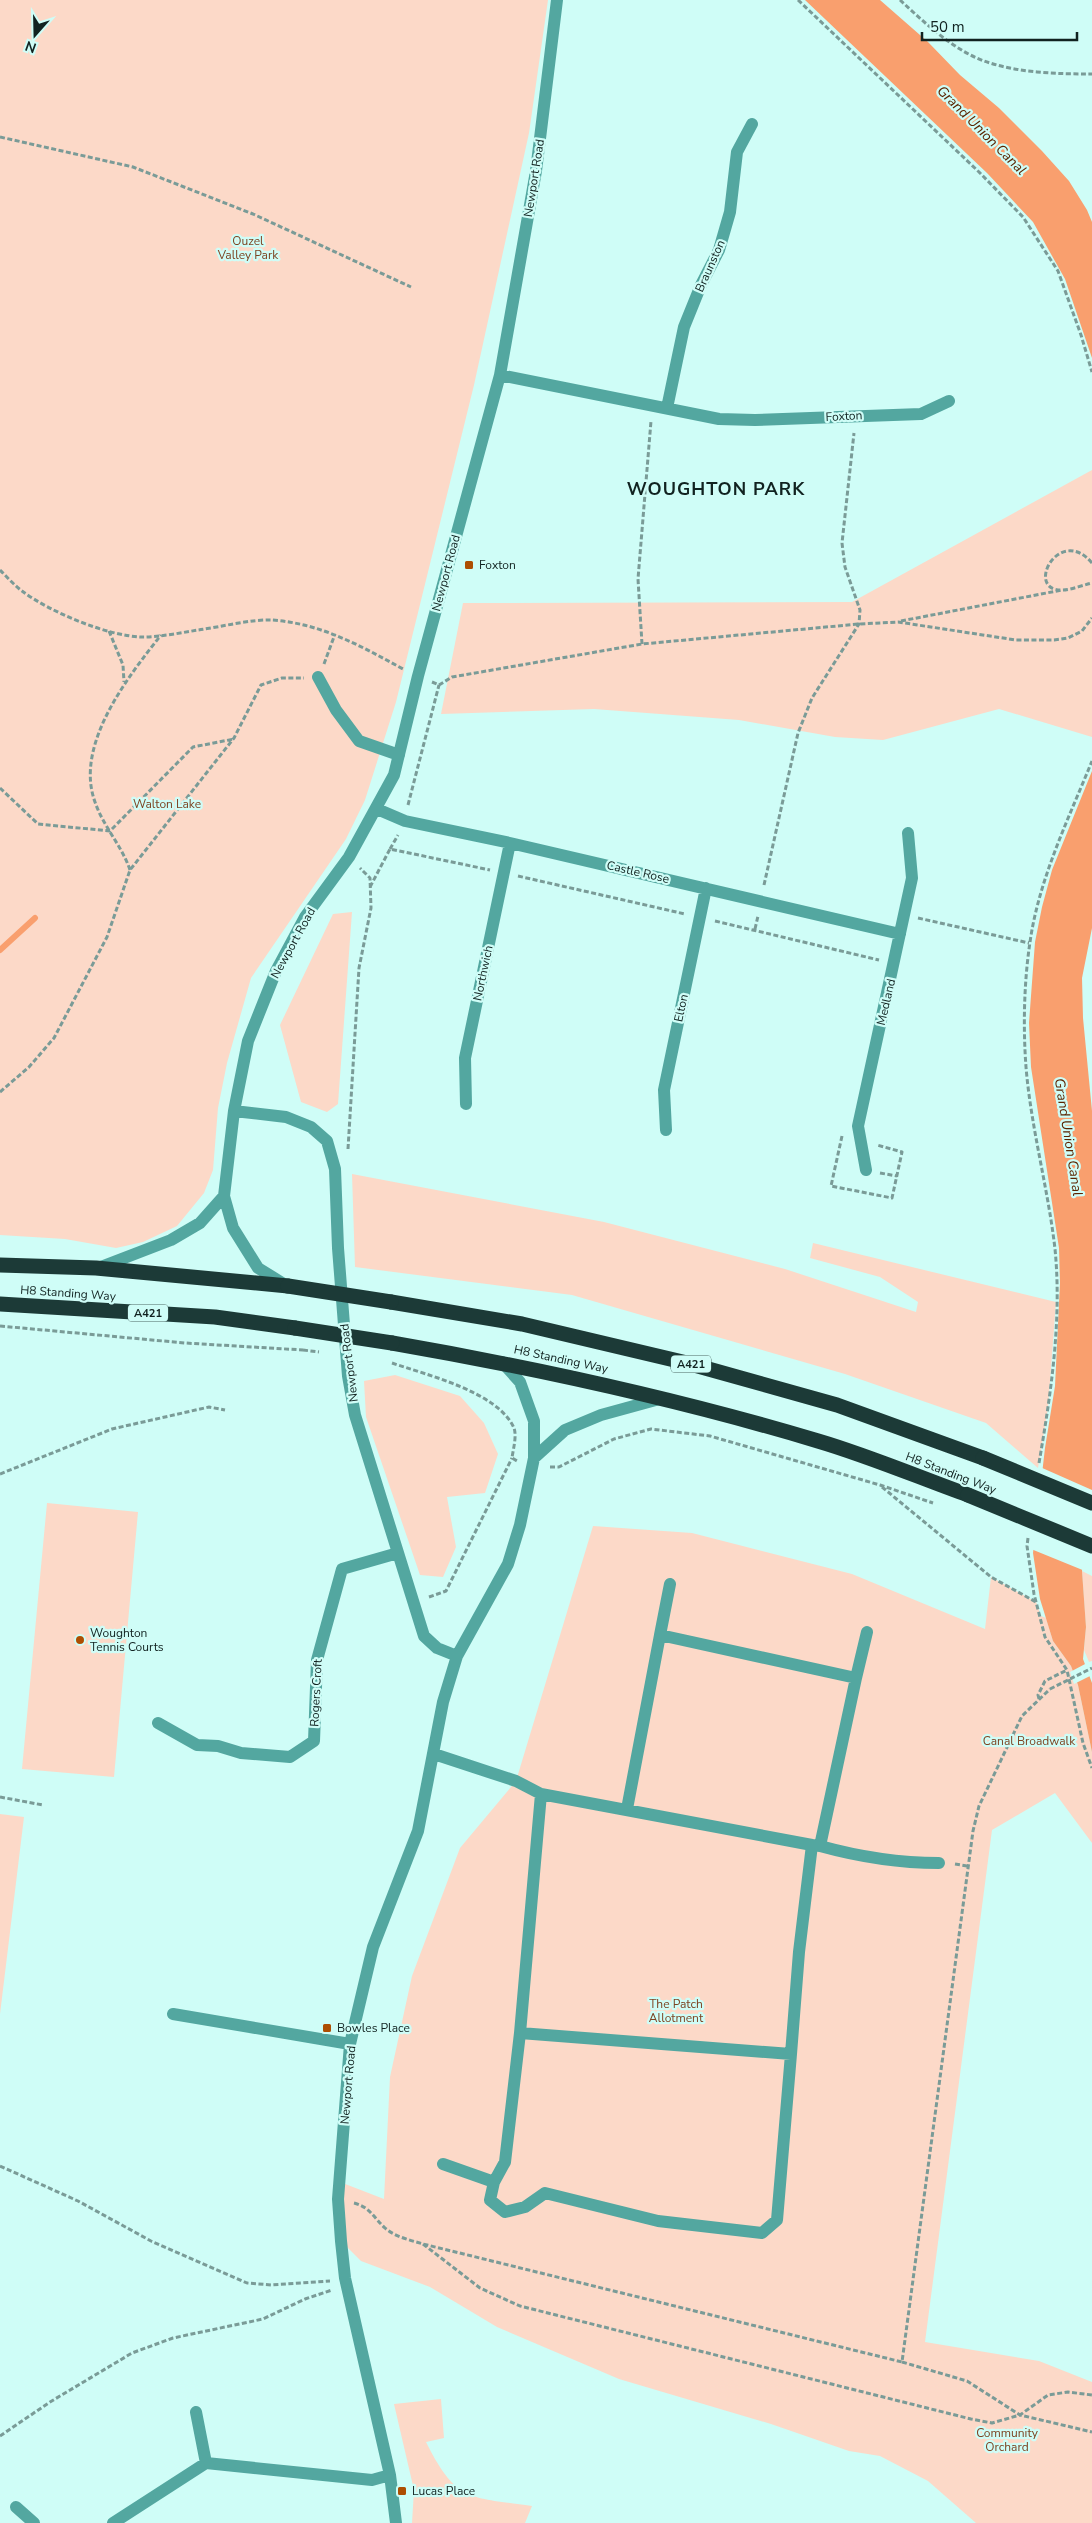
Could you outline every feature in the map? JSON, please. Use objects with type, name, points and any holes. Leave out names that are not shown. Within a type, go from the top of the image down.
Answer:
[{"type":"highway","name":"H8 Standing Way","points":[[0,1264],[96,1268],[288,1286],[522,1324],[687,1362],[838,1405],[983,1458],[1092,1503]]},
{"type":"highway","name":"H8 Standing Way","points":[[0,1304],[215,1318],[295,1328],[502,1362],[665,1398],[820,1442],[968,1495],[1092,1546]]},
{"type":"street","name":"Newport Road","points":[[224,1196],[234,1111],[248,1041],[276,971],[305,917],[349,857],[377,809],[394,775],[400,755],[418,676],[500,375],[536,172],[557,0]]},
{"type":"street","name":"Braunston","points":[[667,408],[684,327],[701,285],[720,250],[730,212],[737,152],[752,124]]},
{"type":"street","name":"Foxton","points":[[500,375],[719,418],[756,420],[921,414],[949,401]]},
{"type":"street","points":[[318,678],[336,710],[358,741],[400,755]]},
{"type":"street","name":"Castle Rose","points":[[377,809],[405,821],[761,900],[900,934]]},
{"type":"street","name":"Medland","points":[[866,1170],[858,1126],[912,878],[908,833]]},
{"type":"street","name":"Northwich","points":[[466,1104],[465,1058],[510,843]]},
{"type":"street","name":"Elton","points":[[666,1130],[664,1090],[706,888]]},
{"type":"street","name":"Newport Road","points":[[234,1111],[286,1117],[311,1127],[327,1142],[335,1169],[338,1248],[348,1376],[355,1415],[424,1636],[438,1648],[457,1656]]},
{"type":"street","points":[[96,1268],[171,1240],[200,1223],[224,1196]]},
{"type":"street","points":[[224,1196],[233,1228],[258,1268],[288,1286]]},
{"type":"street","name":"Newport Road","points":[[396,2523],[390,2475],[346,2282],[338,2199],[350,2044],[372,1947],[418,1830],[443,1702],[457,1656],[508,1564],[520,1525],[532,1462],[534,1421],[520,1382],[502,1362]]},
{"type":"street","points":[[532,1462],[565,1430],[601,1415],[665,1398]]},
{"type":"street","name":"Rogers Croft","points":[[158,1723],[197,1745],[218,1746],[240,1753],[290,1757],[314,1741],[317,1660],[342,1569],[398,1554]]},
{"type":"street","points":[[627,1809],[670,1584]]},
{"type":"street","points":[[541,1794],[520,2033],[505,2162],[494,2182],[490,2200],[505,2212],[525,2207],[545,2193],[658,2220],[762,2232],[777,2220],[792,2054],[798,1952],[816,1846],[867,1632]]},
{"type":"street","points":[[660,1635],[856,1678]]},
{"type":"street","points":[[434,1754],[516,1781],[541,1794],[816,1846],[862,1857],[913,1863],[939,1863]]},
{"type":"street","points":[[173,2014],[350,2044]]},
{"type":"street","points":[[520,2033],[792,2054]]},
{"type":"street","points":[[443,2164],[494,2182]]},
{"type":"street","points":[[196,2412],[206,2463]]},
{"type":"street","points":[[113,2523],[206,2463],[372,2480],[390,2475]]},
{"type":"street","points":[[16,2507],[34,2523]]},
{"type":"path","points":[[798,0],[979,172],[1023,217],[1058,271],[1082,335],[1092,372]]},
{"type":"path","points":[[900,0],[927,26],[984,61],[1038,72],[1092,74]]},
{"type":"path","points":[[0,137],[133,167],[253,214],[411,286]]},
{"type":"path","points":[[642,644],[638,579],[652,405]]},
{"type":"path","points":[[755,930],[798,733],[812,698],[859,624],[860,610],[845,567],[842,543],[856,415]]},
{"type":"path","points":[[1062,590],[1053,588],[1047,583],[1045,575],[1047,565],[1053,557],[1063,552],[1076,552],[1088,558],[1092,563]]},
{"type":"path","points":[[0,570],[22,591],[44,604],[72,617],[109,630],[141,636],[271,620],[310,625],[335,634],[439,685]]},
{"type":"path","points":[[370,887],[405,821],[439,685],[452,677],[642,644],[898,622],[1092,584]]},
{"type":"path","points":[[898,622],[1036,641],[1068,638],[1082,631],[1092,618]]},
{"type":"path","points":[[109,630],[123,664],[124,682]]},
{"type":"path","points":[[0,1092],[28,1068],[54,1038],[107,936],[130,870],[234,738],[261,685],[282,678],[318,678],[335,634]]},
{"type":"path","points":[[130,870],[95,802],[90,771],[99,732],[124,682],[161,635]]},
{"type":"path","points":[[110,831],[193,747],[234,738]]},
{"type":"path","points":[[1038,1468],[1048,1408],[1056,1283],[1049,1204],[1026,1067],[1026,985],[1030,943],[1037,906],[1049,867],[1092,761]]},
{"type":"path","points":[[0,788],[38,824],[110,831]]},
{"type":"path","points":[[390,849],[700,917],[894,963]]},
{"type":"path","points":[[335,1169],[347,1158],[359,968],[371,908],[370,878],[349,857]]},
{"type":"path","points":[[904,915],[1030,943]]},
{"type":"path","points":[[0,1326],[185,1343],[302,1350]]},
{"type":"path","points":[[384,1360],[470,1391],[505,1414],[515,1430],[512,1458],[446,1591],[414,1603]]},
{"type":"path","points":[[0,1474],[112,1429],[209,1407],[225,1410]]},
{"type":"path","points":[[512,1458],[559,1467],[614,1439],[651,1429],[710,1436],[880,1485],[942,1506]]},
{"type":"path","points":[[880,1485],[991,1577],[1036,1602]]},
{"type":"path","points":[[1028,1536],[1027,1546],[1036,1602],[1045,1637],[1067,1670],[1083,1743],[1092,1768]]},
{"type":"path","points":[[902,2362],[973,1831],[979,1806],[1022,1716],[1050,1689],[1092,1668]]},
{"type":"path","points":[[1038,1699],[1045,1681],[1067,1670]]},
{"type":"path","points":[[0,1797],[42,1805]]},
{"type":"path","points":[[0,2166],[78,2200],[151,2241],[247,2283],[271,2285],[346,2282]]},
{"type":"path","points":[[338,2199],[364,2206],[385,2228],[398,2236],[423,2244],[902,2362],[967,2381],[1020,2416],[1092,2432]]},
{"type":"path","points":[[423,2244],[480,2288],[520,2306],[971,2419],[992,2423],[1020,2416],[1048,2395],[1068,2392],[1092,2395]]},
{"type":"path","points":[[0,2436],[50,2402],[132,2353],[173,2338],[263,2319],[346,2282]]},
{"type":"green space","name":"Ouzel Valley Park","points":[[0,0],[548,0],[529,133],[474,385],[396,702],[365,800],[346,839],[251,978],[227,1063],[218,1108],[213,1170],[204,1193],[177,1226],[143,1242],[116,1248],[65,1239],[0,1235]]},
{"type":"green space","points":[[1092,470],[1092,737],[999,709],[883,740],[835,737],[739,720],[594,709],[441,714],[463,603],[852,602]]},
{"type":"green space","points":[[352,912],[338,1104],[327,1112],[301,1102],[280,1025],[333,914]]},
{"type":"green space","points":[[352,1174],[604,1222],[785,1269],[916,1312],[918,1302],[880,1277],[810,1258],[813,1243],[1056,1302],[1048,1408],[1038,1468],[986,1423],[845,1374],[572,1295],[355,1267]]},
{"type":"green space","points":[[395,1375],[460,1396],[484,1423],[498,1454],[485,1493],[447,1497],[456,1547],[443,1577],[420,1575],[366,1417],[364,1381]]},
{"type":"green space","name":"Woughton Tennis Courts","points":[[47,1503],[138,1512],[114,1777],[22,1769]]},
{"type":"green space","name":"The Patch Allotment","points":[[593,1526],[692,1533],[852,1574],[985,1629],[991,1577],[1036,1602],[1041,1616],[1046,1618],[1053,1641],[1071,1666],[1078,1685],[1092,1752],[1092,1843],[1055,1793],[992,1830],[925,2342],[1039,2361],[1092,2382],[1092,2523],[976,2523],[928,2481],[880,2456],[849,2451],[771,2424],[619,2379],[497,2327],[430,2287],[361,2261],[341,2241],[340,2182],[384,2199],[390,2077],[412,1976],[460,1848],[516,1781]]},
{"type":"green space","points":[[1082,1571],[1092,1576],[1092,1661],[1089,1662],[1084,1650],[1086,1627]]},
{"type":"green space","points":[[0,1814],[24,1817],[0,2014]]},
{"type":"green space","points":[[441,2399],[444,2438],[426,2442],[446,2476],[456,2486],[479,2498],[532,2506],[525,2523],[412,2523],[414,2490],[394,2404]]},
{"type":"water","name":"Grand Union Canal","points":[[805,0],[880,0],[928,42],[960,75],[999,108],[1069,181],[1087,210],[1092,222],[1092,358],[1065,279],[1033,222],[987,173]]},
{"type":"water","name":"Grand Union Canal","points":[[1092,771],[1092,928],[1082,978],[1083,1018],[1092,1111],[1092,1503],[1082,1571],[1086,1627],[1083,1659],[1092,1683],[1092,1752],[1078,1685],[1071,1666],[1053,1641],[1040,1599],[1033,1553],[1045,1448],[1055,1386],[1060,1283],[1059,1248],[1031,1067],[1029,1023],[1035,942],[1042,907],[1052,870]]},
{"type":"pier","points":[[1040,1467],[1092,1490],[1092,1521],[1085,1571],[1031,1549]]},
{"type":"pier","points":[[1087,1663],[1092,1675],[1074,1684],[1070,1672]]},
{"type":"waterway","points":[[0,950],[35,918]]},
{"type":"place","name":"Foxton","points":[[469,565]]},
{"type":"place","name":"Woughton Tennis Courts","points":[[80,1640]]},
{"type":"place","name":"Bowles Place","points":[[327,2028]]},
{"type":"place","name":"Lucas Place","points":[[402,2491]]},
{"type":"district","name":"WOUGHTON PARK","points":[[716,489]]},
{"type":"park label","name":"Walton Lake","points":[[167,804]]},
{"type":"park label","name":"Canal Broadwalk","points":[[1029,1741]]},
{"type":"park label","name":"Community Orchard","points":[[1007,2440]]}]
